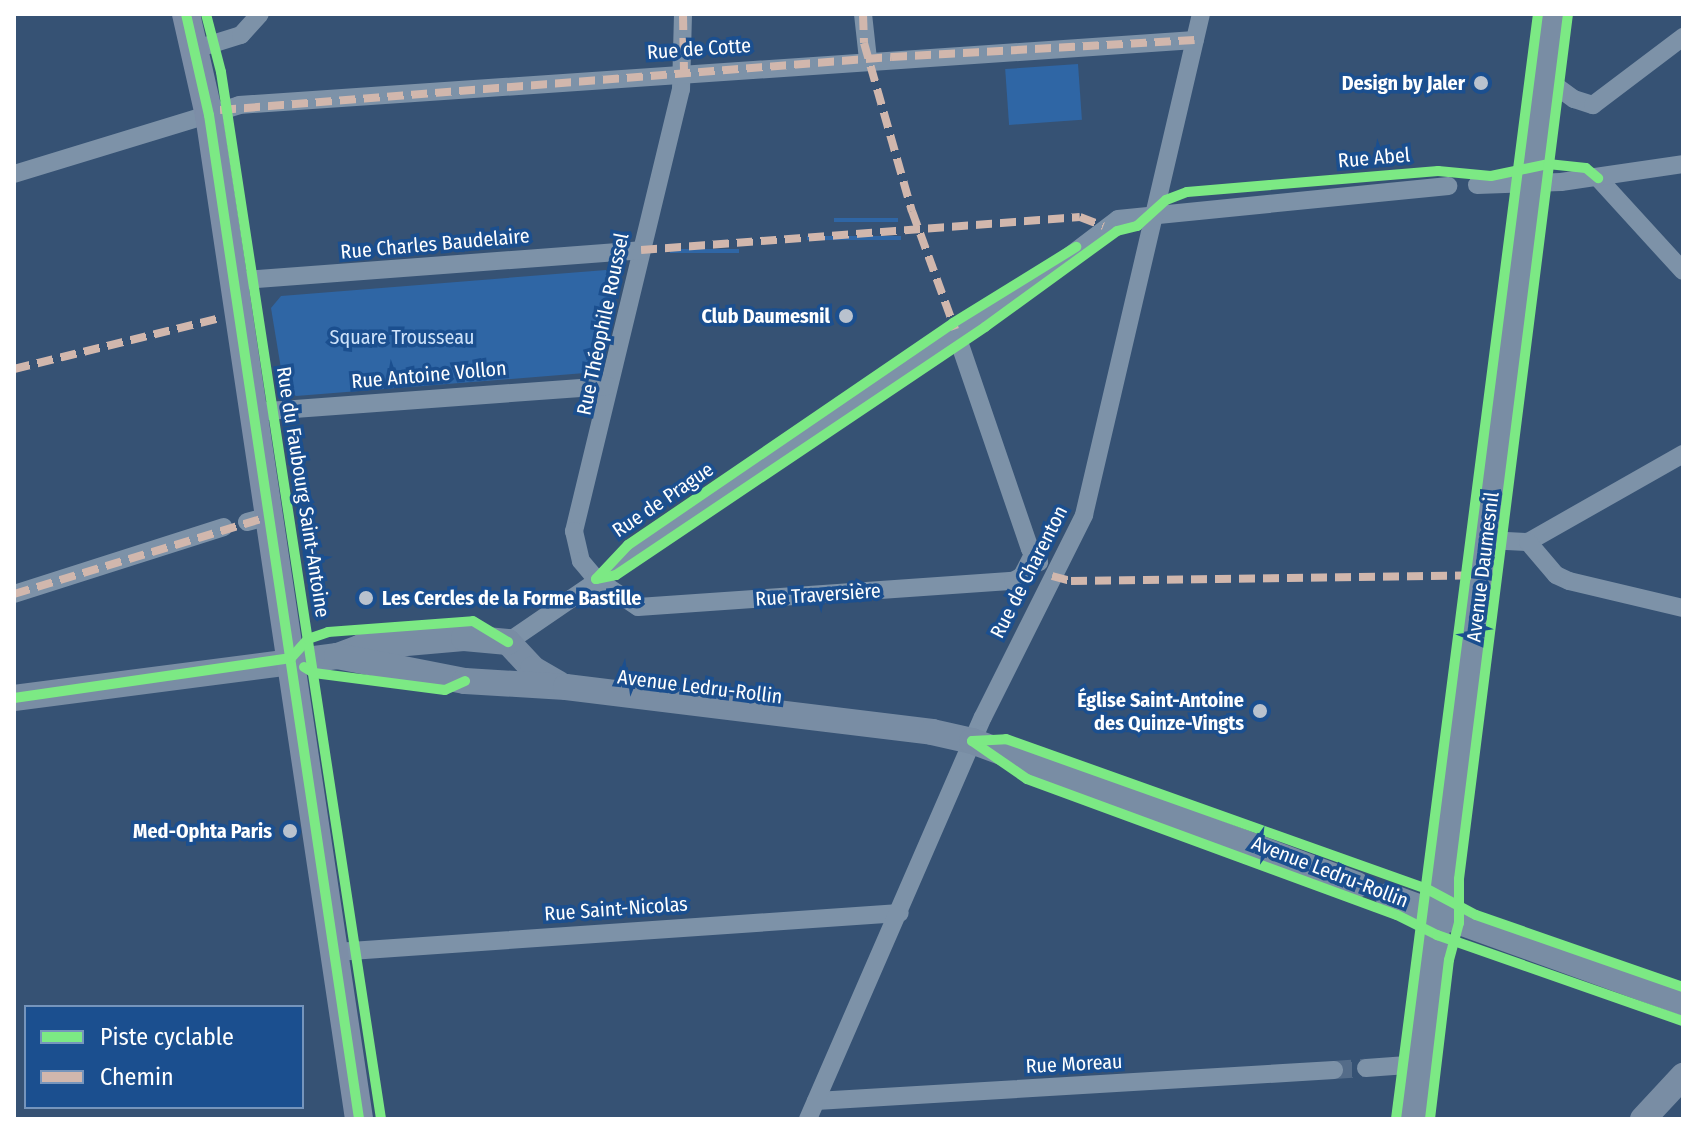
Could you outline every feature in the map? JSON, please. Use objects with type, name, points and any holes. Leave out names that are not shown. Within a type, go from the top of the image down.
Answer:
[{"type":"main road","name":"Rue du Faubourg Saint-Antoine","points":[[186,14],[209,115],[253,412],[258,519],[291,658],[359,1119]]},
{"type":"main road","name":"Avenue Daumesnil","points":[[1413,1119],[1553,14]]},
{"type":"main road","points":[[337,656],[361,647],[464,638],[508,642],[505,657],[472,681],[459,658],[464,638]]},
{"type":"main road","name":"Avenue Ledru-Rollin","points":[[508,642],[533,669],[566,687]]},
{"type":"main road","name":"Avenue Ledru-Rollin","points":[[14,698],[291,658],[337,656],[472,681],[566,687],[972,741],[1357,885]]},
{"type":"main road","name":"Avenue Ledru-Rollin","points":[[1388,896],[1683,1003]]},
{"type":"main road","points":[[1643,1119],[1683,1076]]},
{"type":"street","points":[[196,49],[241,35],[260,14]]},
{"type":"street","name":"Rue Théophile Roussel","points":[[596,579],[581,561],[574,531],[603,427],[608,386],[684,72],[683,14]]},
{"type":"street","points":[[863,14],[868,59]]},
{"type":"street","name":"Rue de Charenton","points":[[808,1119],[900,913],[972,741],[1084,515],[1201,14]]},
{"type":"street","points":[[1545,78],[1574,99],[1593,105],[1683,37]]},
{"type":"street","name":"Rue de Cotte","points":[[14,174],[239,105],[868,59],[1195,40]]},
{"type":"street","points":[[1477,185],[1598,178],[1683,164]]},
{"type":"street","points":[[1598,178],[1683,271]]},
{"type":"street","name":"Rue Abel","points":[[1155,213],[1448,186]]},
{"type":"street","name":"Rue de Prague","points":[[508,642],[1043,276],[1103,226],[1155,213]]},
{"type":"street","name":"Rue Charles Baudelaire","points":[[232,281],[641,250]]},
{"type":"street","points":[[956,333],[1033,554],[1052,576]]},
{"type":"street","name":"Rue Antoine Vollon","points":[[253,412],[608,386]]},
{"type":"street","points":[[1487,540],[1528,542],[1683,454]]},
{"type":"street","points":[[14,594],[224,527]]},
{"type":"street","points":[[1528,542],[1556,575],[1569,581],[1683,608]]},
{"type":"street","name":"Rue Traversière","points":[[596,579],[638,607],[1013,581],[1022,576],[1033,554]]},
{"type":"street","name":"Rue Saint-Nicolas","points":[[336,952],[900,913]]},
{"type":"street","points":[[1366,1068],[1421,1064]]},
{"type":"street","name":"Rue Moreau","points":[[816,1101],[1334,1070]]},
{"type":"green space","points":[[1078,64],[1082,120],[1009,125],[1005,69]]},
{"type":"green space","points":[[834,218],[898,218],[898,222],[834,222]]},
{"type":"green space","points":[[807,236],[901,236],[901,240],[807,240]]},
{"type":"green space","points":[[670,249],[739,249],[739,253],[670,253]]},
{"type":"green space","name":"Square Trousseau","points":[[606,270],[616,282],[597,363],[585,373],[296,396],[284,387],[271,308],[281,296]]},
{"type":"tunnel","points":[[1334,1070],[1366,1068]]},
{"type":"marked path","points":[[683,14],[684,72]]},
{"type":"marked path","points":[[863,14],[864,43],[912,211],[955,329]]},
{"type":"marked path","points":[[220,110],[891,57],[1195,40]]},
{"type":"marked path","points":[[641,250],[1080,217],[1103,226]]},
{"type":"marked path","points":[[14,369],[220,318]]},
{"type":"marked path","points":[[14,594],[270,516]]},
{"type":"marked path","points":[[1052,576],[1071,581],[1482,575]]},
{"type":"cycle path","points":[[186,14],[209,115],[359,1119]]},
{"type":"cycle path","points":[[206,14],[221,72],[381,1119]]},
{"type":"cycle path","points":[[1396,1119],[1538,14]]},
{"type":"cycle path","points":[[1430,1119],[1449,960],[1459,923],[1459,879],[1568,14]]},
{"type":"cycle path","points":[[596,579],[616,575],[985,327],[1117,231],[1137,226],[1166,200],[1187,192],[1438,171],[1491,176],[1548,164],[1586,168],[1598,178]]},
{"type":"cycle path","points":[[596,579],[628,545],[953,323],[1076,247]]},
{"type":"cycle path","points":[[14,698],[291,658],[308,639],[328,632],[473,621],[508,642]]},
{"type":"cycle path","points":[[304,667],[314,673],[445,690],[465,681]]},
{"type":"cycle path","points":[[972,741],[1006,739],[1427,889],[1476,915],[1683,987]]},
{"type":"cycle path","points":[[972,741],[1027,779],[1397,915],[1437,935],[1683,1021]]},
{"type":"place","name":"Design by Jaler","points":[[1481,83]]},
{"type":"place","name":"Club Daumesnil","points":[[846,316]]},
{"type":"place","name":"Les Cercles de la Forme Bastille","points":[[366,598]]},
{"type":"place","name":"Église Saint-Antoine des Quinze-Vingts","points":[[1260,711]]},
{"type":"place","name":"Med-Ophta Paris","points":[[290,831]]}]
